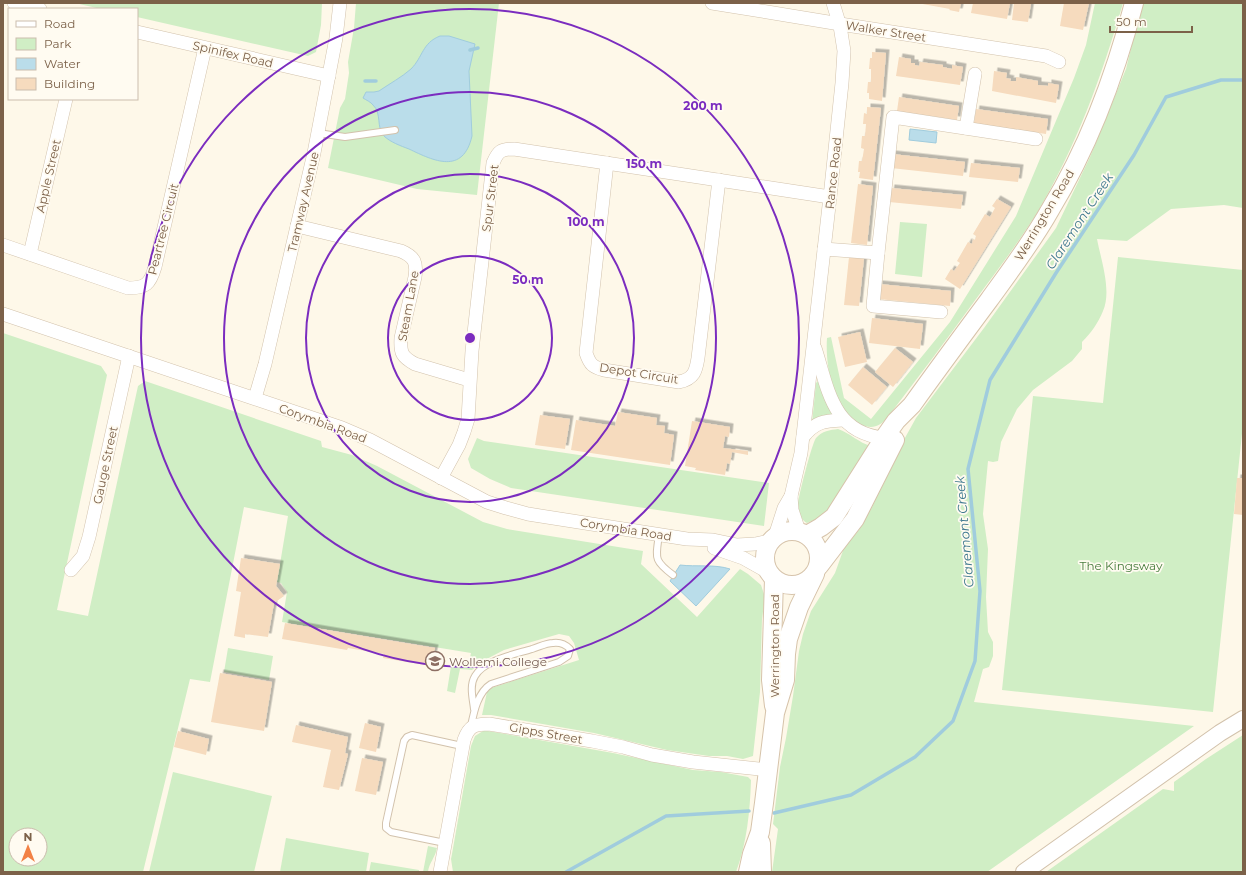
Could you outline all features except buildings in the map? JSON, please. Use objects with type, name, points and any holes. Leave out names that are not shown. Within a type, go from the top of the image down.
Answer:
[{"type":"main road","name":"Werrington Road","points":[[803,533],[821,527],[834,517],[896,421],[912,405],[1041,226],[1059,195],[1086,142],[1105,97],[1123,44],[1134,3]]},
{"type":"main road","name":"Werrington Road","points":[[748,872],[752,854],[760,832],[775,713],[785,680],[788,639],[799,606],[817,570],[854,519],[905,422],[912,405]]},
{"type":"main road","points":[[790,530],[803,533],[814,540],[818,548],[820,557],[817,570],[808,580],[800,584],[782,584],[771,576],[765,564],[766,547],[773,538],[782,532],[790,530]]},
{"type":"main road","name":"Werrington Road","points":[[771,576],[771,680],[775,713]]},
{"type":"main road","name":"Werrington Road","points":[[760,832],[762,872]]},
{"type":"street","points":[[14,3],[36,8]]},
{"type":"street","name":"Tramway Avenue","points":[[254,398],[265,364],[318,133],[339,18],[340,3]]},
{"type":"street","name":"Walker Street","points":[[712,3],[1046,56],[1060,62]]},
{"type":"street","name":"Rance Road","points":[[773,538],[784,508],[791,496],[798,469],[814,344],[842,83],[844,51],[840,24],[833,3]]},
{"type":"street","name":"Spinifex Road","points":[[138,32],[329,76]]},
{"type":"street","name":"Peartree Circuit","points":[[3,245],[128,288],[138,288],[147,284],[153,276],[205,48]]},
{"type":"street","points":[[966,128],[975,74]]},
{"type":"street","name":"Apple Street","points":[[30,254],[66,100]]},
{"type":"street","points":[[941,312],[873,306],[893,117],[1036,139]]},
{"type":"street","name":"Spur Street","points":[[441,478],[459,445],[468,419],[470,400],[469,380],[493,163],[500,151],[514,148],[830,197]]},
{"type":"street","name":"Depot Circuit","points":[[607,163],[586,353],[589,362],[595,368],[679,382],[686,380],[693,375],[698,358],[719,180]]},
{"type":"street","name":"Steam Lane","points":[[297,226],[401,250],[407,253],[414,260],[416,268],[401,338],[400,346],[402,354],[407,360],[415,364],[469,380]]},
{"type":"street","points":[[824,248],[878,253]]},
{"type":"street","name":"Corymbia Road","points":[[3,314],[357,433],[487,502],[506,508],[528,514],[687,539],[712,540],[737,545],[755,544],[773,538]]},
{"type":"street","name":"Rance Road","points":[[814,344],[829,393],[844,420],[864,435],[884,438]]},
{"type":"street","name":"Gauge Street","points":[[71,570],[83,556],[89,537],[128,356]]},
{"type":"street","points":[[803,437],[811,428],[820,423],[831,420],[844,420]]},
{"type":"street","name":"Rance Road","points":[[791,496],[792,510],[803,533]]},
{"type":"street","name":"Corymbia Road","points":[[687,539],[743,558],[771,576]]},
{"type":"street","points":[[1024,872],[1220,733],[1243,719]]},
{"type":"street","name":"Gipps Street","points":[[471,727],[480,724],[489,724],[592,741],[623,747],[652,755],[693,762],[768,770]]},
{"type":"street","points":[[440,872],[462,746],[466,732],[471,727]]},
{"type":"lane","points":[[318,133],[345,137],[395,130]]},
{"type":"lane","points":[[659,534],[656,558],[662,566],[673,575]]},
{"type":"lane","points":[[471,727],[474,709],[484,688],[490,684],[559,662],[568,656],[570,649],[563,644],[552,643],[504,657],[484,667],[476,675],[472,682],[474,709]]},
{"type":"lane","points":[[445,843],[391,832],[386,828],[386,823],[404,741],[407,737],[412,735],[462,746]]},
{"type":"green space","points":[[75,3],[322,3],[321,25],[316,52],[308,56],[138,17],[138,8],[97,8]]},
{"type":"green space","points":[[356,3],[499,3],[477,195],[417,189],[328,168],[340,108],[345,99],[349,73],[348,62],[354,28]]},
{"type":"green space","points":[[1095,3],[1123,3],[1087,111],[1064,163],[1037,213],[1000,267],[887,418],[882,423],[874,427],[865,426],[854,420],[845,412],[833,389],[828,362],[827,338],[831,337],[844,398],[871,419],[950,322],[1016,216],[1074,78],[1086,45]]},
{"type":"green space","points":[[1142,3],[1243,3],[1243,208],[1224,205],[1171,209],[1127,241],[1097,239],[1106,285],[1103,311],[1094,328],[1082,342],[1082,349],[1072,361],[1033,390],[1017,409],[1001,442],[998,461],[988,461],[983,514],[988,549],[986,597],[988,632],[993,642],[993,656],[989,667],[983,669],[974,702],[1194,726],[987,872],[772,872],[778,829],[773,824],[780,767],[793,696],[799,651],[811,611],[835,573],[844,548],[859,530],[872,507],[896,454],[916,418],[984,328],[1056,228],[1090,157],[1126,69]]},
{"type":"green space","points":[[900,222],[927,224],[922,277],[895,274]]},
{"type":"green space","name":"The Kingsway","points":[[1118,257],[1243,270],[1243,424],[1213,712],[1002,690],[1033,396],[1103,403]]},
{"type":"green space","points":[[3,333],[101,366],[107,375],[57,610],[88,616],[138,386],[145,381],[321,441],[322,447],[352,455],[377,466],[483,522],[507,529],[643,551],[641,564],[697,617],[740,569],[761,585],[765,597],[762,619],[760,692],[753,756],[743,759],[667,750],[594,733],[491,715],[482,715],[487,692],[491,688],[579,660],[574,643],[569,636],[559,634],[504,650],[481,662],[472,670],[460,669],[455,693],[447,691],[452,660],[469,663],[471,653],[282,622],[287,592],[281,583],[277,582],[288,516],[244,507],[210,682],[190,679],[143,872],[3,872]]},
{"type":"green space","points":[[818,381],[833,415],[812,423],[816,383]]},
{"type":"green space","points":[[838,429],[862,443],[871,446],[833,507],[819,518],[807,523],[801,517],[798,504],[814,442],[818,436],[826,431]]},
{"type":"green space","points":[[477,438],[484,441],[769,483],[764,526],[511,488],[490,479],[471,468],[468,459]]},
{"type":"green space","points":[[228,648],[273,656],[269,680],[224,672]]},
{"type":"green space","points":[[483,731],[613,753],[693,770],[721,772],[748,777],[751,780],[747,827],[743,850],[736,872],[453,872],[451,859],[471,746],[475,736]]},
{"type":"green space","points":[[1243,735],[1243,872],[1046,872],[1163,789],[1174,791],[1174,782]]},
{"type":"green space","points":[[173,772],[272,796],[254,872],[149,872]]},
{"type":"green space","points":[[286,838],[369,853],[366,872],[280,872]]},
{"type":"green space","points":[[428,846],[437,848],[428,872],[423,872]]},
{"type":"green space","points":[[371,862],[419,870],[419,872],[369,872]]},
{"type":"water","points":[[440,36],[449,36],[475,44],[469,71],[472,136],[468,148],[462,156],[455,160],[446,162],[428,158],[386,138],[380,129],[376,108],[363,98],[366,92],[379,91],[400,78],[411,69],[426,46]]},
{"type":"water","points":[[910,129],[937,132],[936,143],[909,140]]},
{"type":"water","points":[[680,565],[724,567],[730,569],[696,606],[670,581]]},
{"type":"waterway","points":[[470,50],[478,48]]},
{"type":"waterway","name":"Claremont Creek","points":[[774,813],[851,795],[915,757],[953,721],[975,661],[980,591],[968,469],[990,380],[1056,273],[1134,155],[1166,97],[1221,80],[1243,80]]},
{"type":"waterway","points":[[365,81],[376,81]]},
{"type":"waterway","name":"Claremont Creek","points":[[566,872],[666,816],[749,811]]},
{"type":"place","name":"Wollemi College","points":[[435,661]]}]
